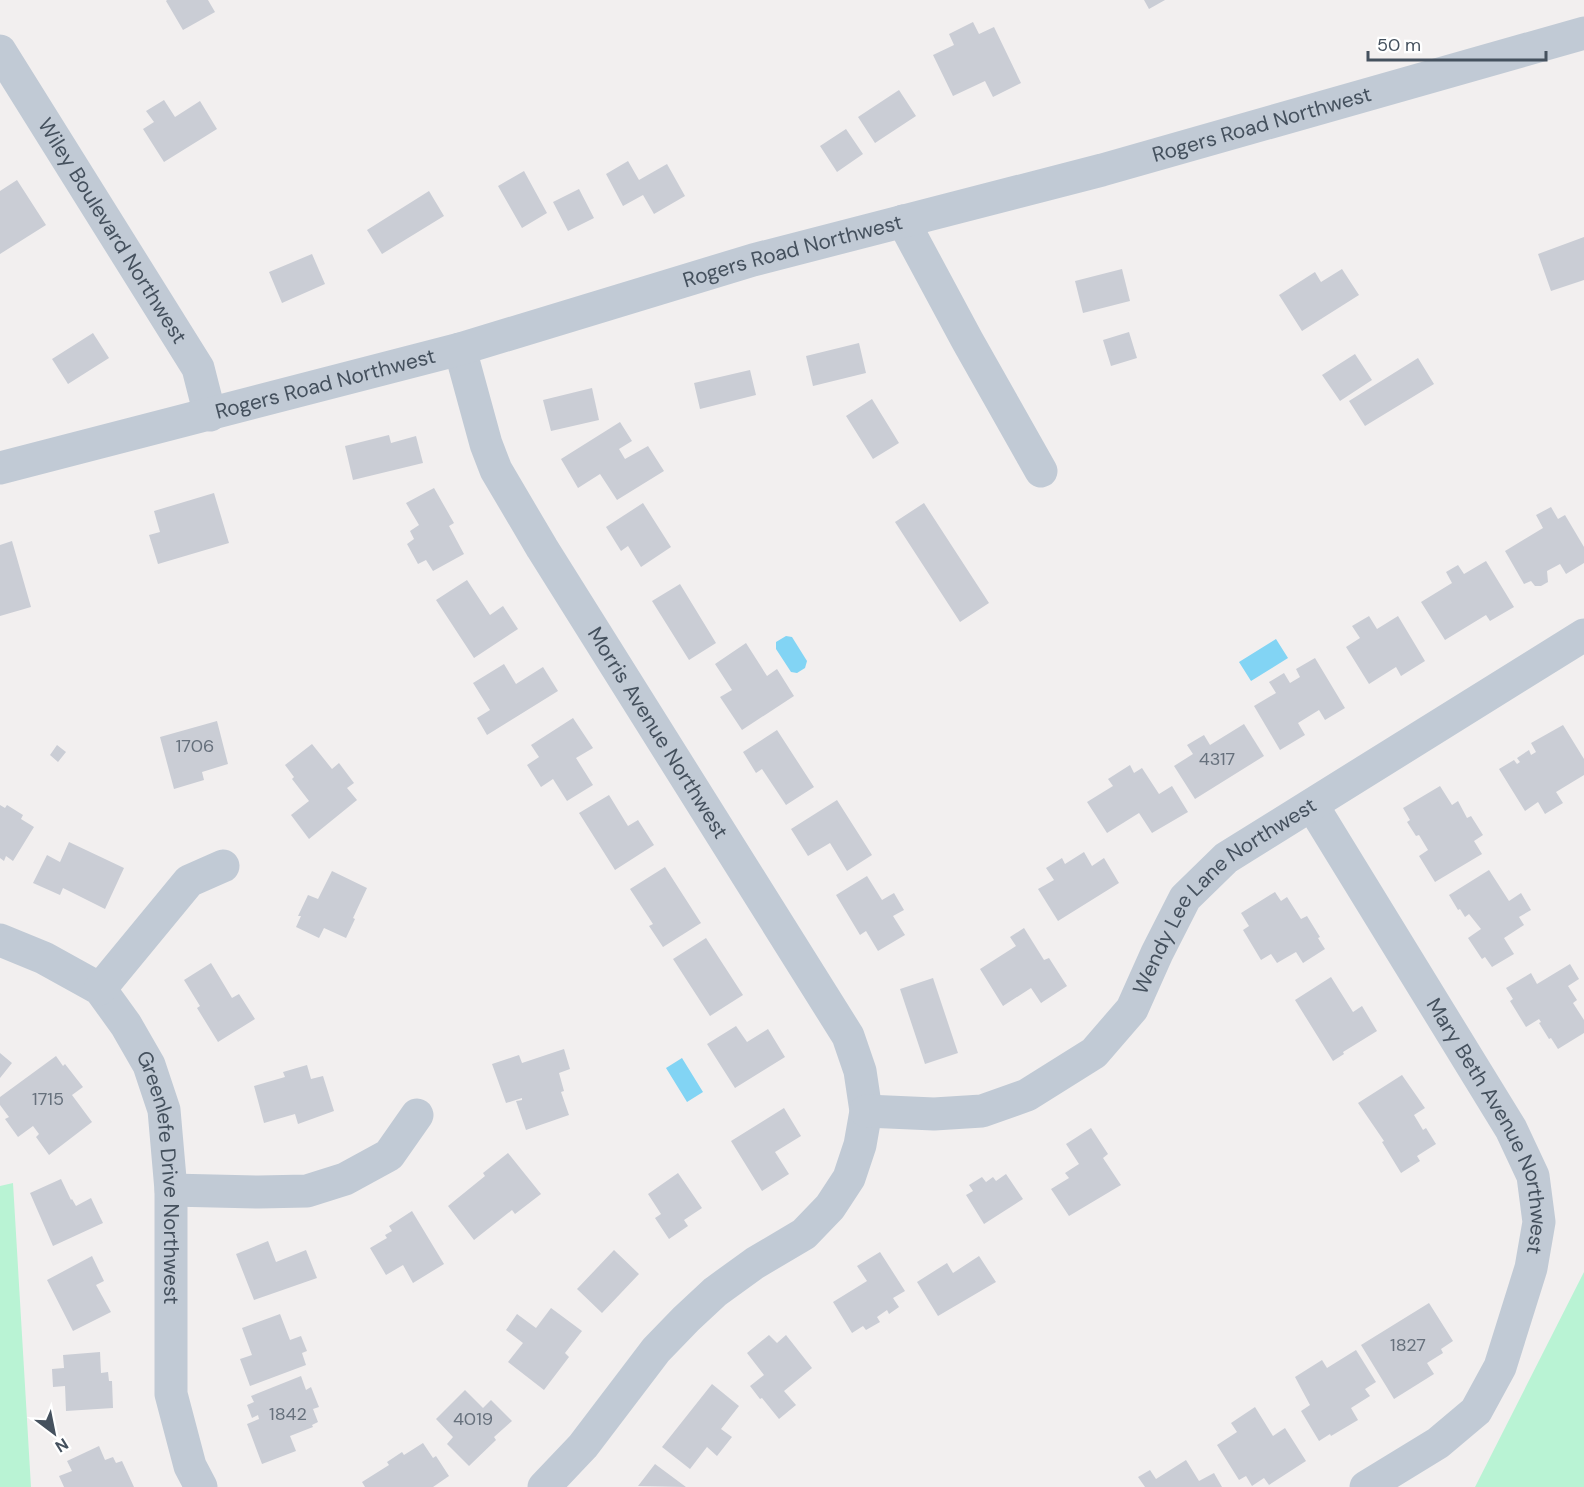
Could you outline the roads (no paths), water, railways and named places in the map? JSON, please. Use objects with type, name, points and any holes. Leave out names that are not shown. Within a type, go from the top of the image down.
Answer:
[{"type":"street","name":"Rogers Road Northwest","points":[[0,468],[460,349],[753,260],[1102,170],[1584,33]]},
{"type":"street","name":"Wiley Boulevard Northwest","points":[[0,51],[10,87],[198,368],[210,415]]},
{"type":"street","points":[[903,221],[1041,471]]},
{"type":"street","name":"Morris Avenue Northwest","points":[[460,349],[486,444],[496,470],[542,548],[848,1036],[860,1071],[866,1111],[860,1145],[849,1178],[830,1207],[804,1234],[755,1263],[715,1292],[686,1319],[656,1350],[583,1446],[544,1487]]},
{"type":"street","name":"Wendy Lee Lane Northwest","points":[[866,1111],[934,1114],[982,1111],[1026,1095],[1095,1053],[1132,1009],[1185,898],[1226,858],[1584,635]]},
{"type":"street","name":"Mary Beth Avenue Northwest","points":[[1312,805],[1511,1129],[1533,1176],[1539,1222],[1531,1268],[1500,1367],[1476,1411],[1438,1443],[1366,1487]]},
{"type":"street","points":[[99,989],[189,881],[223,866]]},
{"type":"street","name":"Greenlefe Drive Northwest","points":[[0,940],[44,958],[99,989],[126,1025],[149,1065],[164,1110],[171,1190],[171,1394],[190,1466],[201,1487]]},
{"type":"street","points":[[171,1190],[307,1191],[345,1179],[389,1155],[417,1115]]},
{"type":"water","points":[[786,636],[792,637],[807,661],[805,668],[797,673],[791,672],[776,649],[776,642]]},
{"type":"water","points":[[1276,639],[1288,658],[1251,681],[1239,662]]},
{"type":"water","points":[[682,1058],[703,1092],[687,1102],[666,1068]]}]
